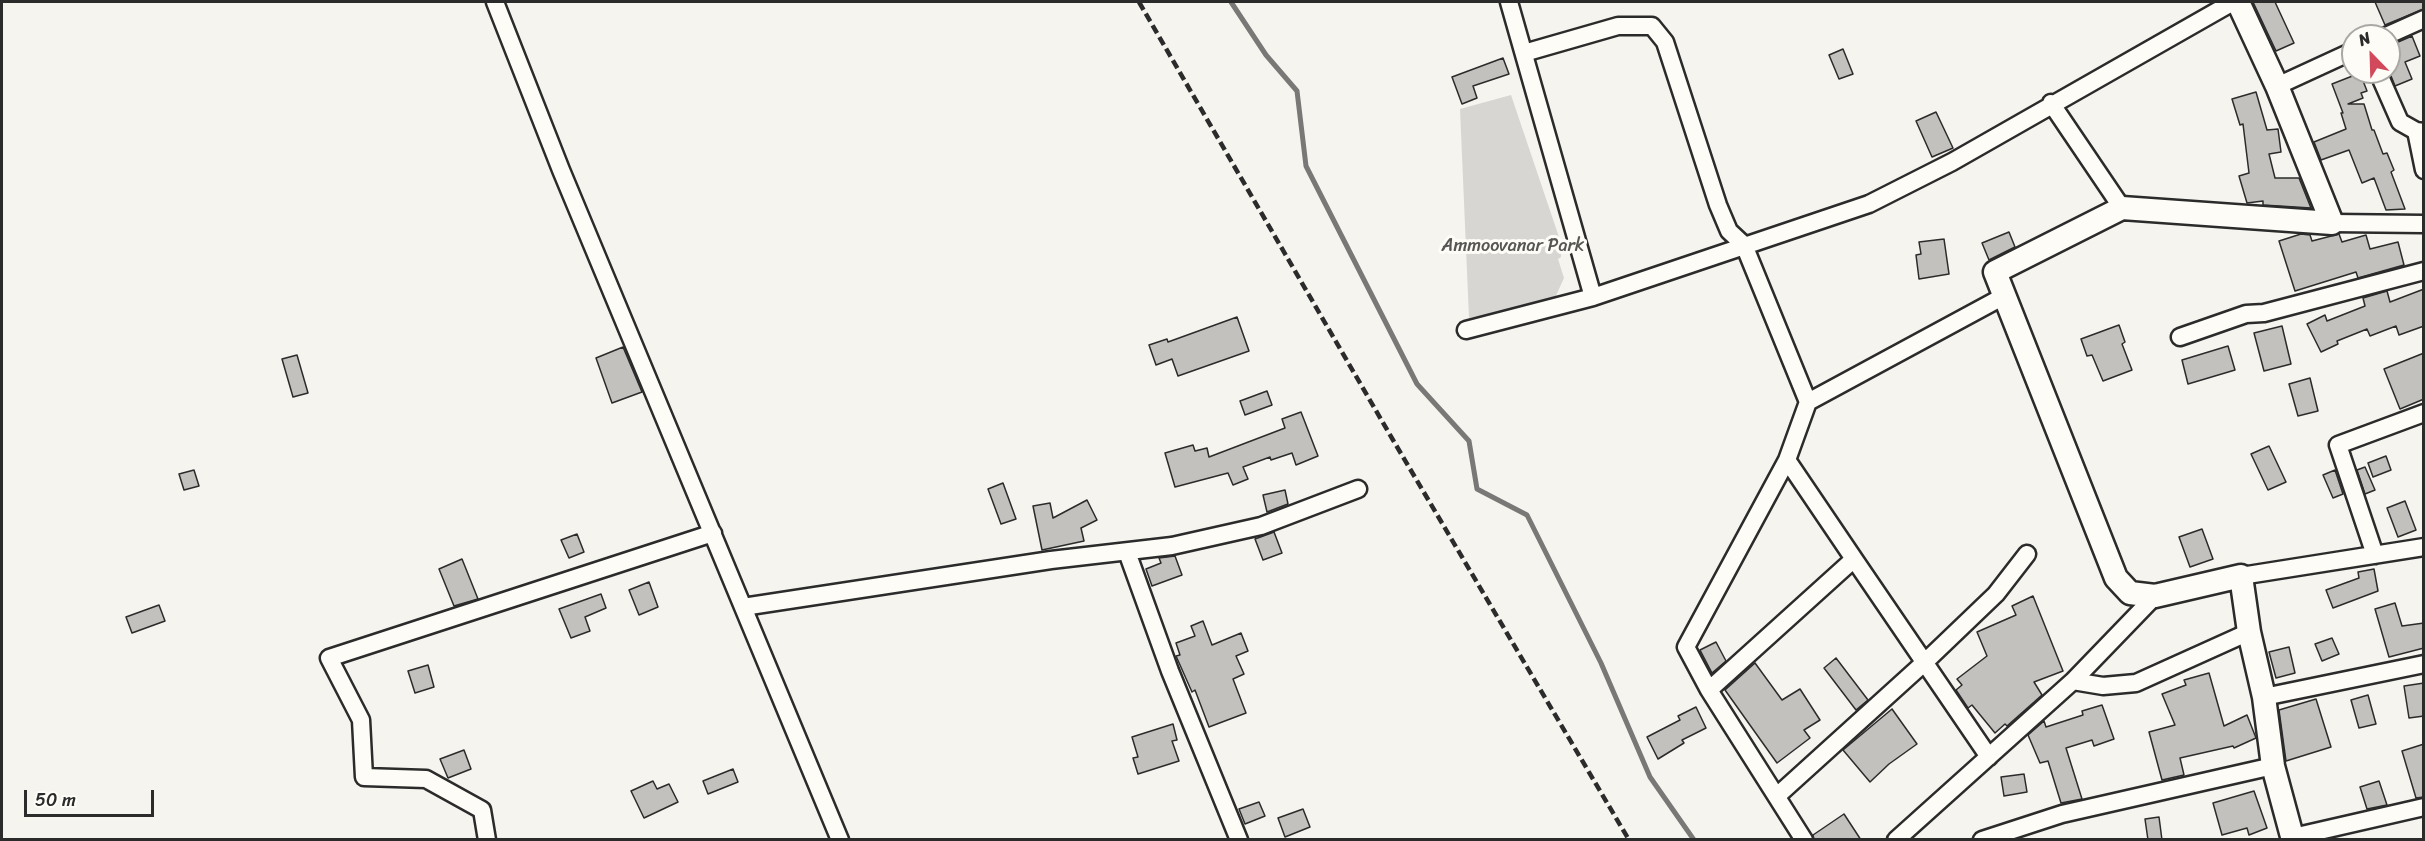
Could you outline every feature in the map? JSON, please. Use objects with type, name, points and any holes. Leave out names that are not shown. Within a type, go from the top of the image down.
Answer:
[{"type":"street","points":[[495,2],[561,170],[840,840]]},
{"type":"street","points":[[1509,2],[1593,297]]},
{"type":"street","points":[[1466,330],[1593,297],[1869,204],[1952,162],[2051,103],[2233,2]]},
{"type":"street","points":[[2238,2],[2277,86],[2332,223]]},
{"type":"street","points":[[2401,29],[2424,19]]},
{"type":"street","points":[[1524,53],[1618,26],[1652,26],[1665,42],[1721,214],[1729,231],[1744,245],[1808,402]]},
{"type":"street","points":[[2277,86],[2341,57]]},
{"type":"street","points":[[2383,84],[2400,122],[2420,131],[2424,170]]},
{"type":"street","points":[[2051,103],[2122,208]]},
{"type":"street","points":[[2424,224],[2332,223],[2122,208],[1995,272],[2116,578],[2130,593],[2155,596],[2241,576],[2424,547]]},
{"type":"street","points":[[2180,337],[2246,314],[2264,313],[2424,271]]},
{"type":"street","points":[[1804,840],[1709,690],[1686,647],[1787,460],[1808,402],[2006,295]]},
{"type":"street","points":[[2375,555],[2338,445],[2424,413]]},
{"type":"street","points":[[1787,460],[1989,757]]},
{"type":"street","points":[[743,607],[1051,560],[1172,546],[1261,526],[1358,489]]},
{"type":"street","points":[[487,840],[482,810],[426,779],[364,777],[361,720],[329,658],[712,533]]},
{"type":"street","points":[[1127,552],[1170,671],[1239,840]]},
{"type":"street","points":[[1777,795],[1925,662],[1995,594],[2027,554]]},
{"type":"street","points":[[1709,690],[1854,559]]},
{"type":"street","points":[[2241,576],[2249,632],[2264,697],[2273,765],[2293,838],[2424,807]]},
{"type":"street","points":[[1896,840],[2073,681],[2155,596]]},
{"type":"street","points":[[2073,681],[2103,686],[2136,683],[2249,632]]},
{"type":"street","points":[[2264,697],[2424,664]]},
{"type":"street","points":[[1982,840],[2062,814],[2273,765]]},
{"type":"green space","name":"Ammoovanar Park","points":[[1511,95],[1561,243],[1561,257],[1558,259],[1564,278],[1554,300],[1469,318],[1460,109]]},
{"type":"building","points":[[2253,2],[2275,2],[2294,43],[2276,51]]},
{"type":"building","points":[[2375,2],[2424,2],[2424,9],[2385,24]]},
{"type":"building","points":[[2412,36],[2420,56],[2405,62],[2412,79],[2401,84],[2401,41]]},
{"type":"building","points":[[1843,49],[1853,74],[1839,79],[1829,55]]},
{"type":"building","points":[[1503,58],[1509,74],[1473,86],[1477,98],[1462,104],[1452,77]]},
{"type":"building","points":[[2341,80],[2341,84],[2364,84],[2367,91],[2361,93],[2363,98],[2348,104],[2364,104],[2372,130],[2374,130],[2383,154],[2387,153],[2394,170],[2391,172],[2405,209],[2386,210],[2374,178],[2362,183],[2349,150],[2321,160],[2314,142],[2346,129],[2341,113],[2343,113],[2332,84]]},
{"type":"building","points":[[2256,92],[2267,130],[2278,129],[2281,152],[2269,154],[2275,178],[2299,178],[2311,208],[2263,205],[2263,201],[2247,203],[2239,176],[2249,173],[2243,124],[2240,125],[2232,99]]},
{"type":"building","points":[[1936,112],[1953,148],[1932,157],[1916,121]]},
{"type":"building","points":[[2009,232],[2015,247],[1989,260],[1982,243]]},
{"type":"building","points":[[2301,234],[2310,235],[2312,241],[2339,234],[2342,242],[2366,235],[2370,249],[2398,242],[2404,265],[2358,278],[2356,272],[2295,291],[2279,241]]},
{"type":"building","points":[[1944,239],[1949,274],[1919,279],[1916,255],[1921,254],[1919,242]]},
{"type":"building","points":[[2424,289],[2424,326],[2399,335],[2396,326],[2370,336],[2367,329],[2337,341],[2338,344],[2321,352],[2307,324],[2325,315],[2327,321],[2365,306],[2363,298],[2387,291],[2390,302]]},
{"type":"building","points":[[1237,317],[1249,351],[1178,376],[1172,359],[1156,365],[1149,345],[1167,339],[1168,342]]},
{"type":"building","points":[[2119,325],[2125,342],[2122,344],[2132,370],[2103,381],[2092,355],[2087,356],[2081,339]]},
{"type":"building","points":[[2282,326],[2291,364],[2264,371],[2254,333]]},
{"type":"building","points":[[2228,346],[2235,370],[2188,384],[2182,360]]},
{"type":"building","points":[[623,347],[642,392],[612,403],[596,358]]},
{"type":"building","points":[[2424,353],[2424,399],[2400,409],[2384,369]]},
{"type":"building","points":[[297,355],[308,393],[293,397],[282,359]]},
{"type":"building","points":[[2310,378],[2318,411],[2298,416],[2289,384]]},
{"type":"building","points":[[1267,391],[1272,405],[1245,415],[1240,401]]},
{"type":"building","points":[[1301,412],[1318,456],[1296,465],[1292,453],[1271,460],[1270,457],[1243,467],[1248,479],[1233,485],[1228,473],[1175,487],[1165,453],[1193,445],[1195,451],[1207,448],[1209,457],[1285,428],[1282,419]]},
{"type":"building","points":[[2269,446],[2286,482],[2268,490],[2251,454]]},
{"type":"building","points":[[2386,456],[2391,470],[2373,477],[2368,463]]},
{"type":"building","points":[[2365,467],[2375,490],[2365,494],[2357,470]]},
{"type":"building","points":[[194,470],[199,486],[184,490],[179,474]]},
{"type":"building","points":[[2335,470],[2343,494],[2333,498],[2323,475]]},
{"type":"building","points":[[1003,483],[1016,519],[1001,524],[988,489]]},
{"type":"building","points":[[1285,490],[1288,504],[1267,512],[1263,495]]},
{"type":"building","points":[[1087,500],[1097,520],[1081,528],[1084,541],[1042,550],[1033,506],[1050,503],[1053,518]]},
{"type":"building","points":[[2405,501],[2416,530],[2398,537],[2387,508]]},
{"type":"building","points":[[2202,529],[2213,559],[2190,567],[2179,537]]},
{"type":"building","points":[[1274,532],[1282,553],[1263,560],[1255,539]]},
{"type":"building","points":[[577,534],[584,552],[569,558],[561,540]]},
{"type":"building","points":[[1175,556],[1182,575],[1152,586],[1146,569],[1161,563],[1159,558]]},
{"type":"building","points":[[462,559],[478,599],[454,606],[439,569]]},
{"type":"building","points":[[2374,569],[2378,591],[2333,608],[2326,590],[2359,578],[2358,572]]},
{"type":"building","points":[[649,582],[658,607],[639,615],[629,590]]},
{"type":"building","points":[[601,594],[606,608],[585,617],[590,631],[571,638],[559,609]]},
{"type":"building","points":[[2033,596],[2063,671],[2034,682],[2042,695],[2007,726],[2005,724],[1995,733],[1972,705],[1968,708],[1956,690],[1962,685],[1957,679],[1987,656],[1977,632],[2016,615],[2012,606]]},
{"type":"building","points":[[2395,603],[2402,626],[2424,623],[2424,648],[2389,657],[2375,609]]},
{"type":"building","points":[[159,605],[165,621],[132,633],[126,617]]},
{"type":"building","points":[[1203,621],[1212,645],[1241,633],[1248,651],[1236,656],[1244,674],[1233,679],[1246,713],[1209,727],[1195,690],[1192,692],[1176,656],[1180,655],[1176,643],[1195,636],[1191,626]]},
{"type":"building","points":[[2332,638],[2339,654],[2322,661],[2315,644]]},
{"type":"building","points":[[1716,642],[1726,661],[1712,673],[1700,650]]},
{"type":"building","points":[[2289,647],[2295,673],[2276,678],[2269,652]]},
{"type":"building","points":[[1836,658],[1868,700],[1856,710],[1824,668]]},
{"type":"building","points":[[1755,663],[1782,700],[1800,689],[1820,720],[1804,730],[1810,738],[1777,763],[1725,690]]},
{"type":"building","points":[[428,665],[434,687],[415,693],[408,671]]},
{"type":"building","points":[[2209,673],[2224,726],[2247,715],[2256,738],[2234,748],[2233,746],[2180,758],[2184,775],[2162,780],[2149,732],[2175,725],[2162,694],[2186,685],[2184,680]]},
{"type":"building","points":[[2424,683],[2424,716],[2409,718],[2404,686]]},
{"type":"building","points":[[2368,695],[2376,724],[2359,728],[2351,700]]},
{"type":"building","points":[[2316,699],[2331,747],[2286,761],[2279,710]]},
{"type":"building","points":[[2102,705],[2114,739],[2094,746],[2092,740],[2066,748],[2082,799],[2061,803],[2048,761],[2040,763],[2028,735],[2044,721],[2046,727],[2083,715],[2082,711]]},
{"type":"building","points":[[1696,707],[1706,728],[1682,740],[1684,743],[1658,759],[1647,737],[1680,720],[1678,716]]},
{"type":"building","points":[[1892,709],[1917,744],[1889,764],[1870,782],[1843,750]]},
{"type":"building","points":[[1173,724],[1177,740],[1172,741],[1179,761],[1138,774],[1133,758],[1138,757],[1132,737]]},
{"type":"building","points":[[2424,744],[2424,797],[2416,798],[2402,751]]},
{"type":"building","points":[[464,750],[471,769],[448,778],[440,759]]},
{"type":"building","points":[[733,769],[738,782],[708,794],[703,781]]},
{"type":"building","points":[[2024,774],[2027,792],[2004,796],[2001,777]]},
{"type":"building","points":[[653,781],[657,789],[669,784],[678,802],[644,818],[631,791]]},
{"type":"building","points":[[2379,781],[2387,805],[2367,809],[2360,787]]},
{"type":"building","points":[[2254,791],[2267,828],[2249,835],[2247,828],[2222,835],[2213,803]]},
{"type":"building","points":[[1259,802],[1265,816],[1245,824],[1239,809]]},
{"type":"building","points":[[1303,809],[1310,827],[1285,837],[1278,818]]},
{"type":"building","points":[[1844,814],[1861,840],[1814,840],[1813,835]]},
{"type":"building","points":[[2159,817],[2162,840],[2148,840],[2145,819]]},
{"type":"waterway","points":[[1231,2],[1266,55],[1297,91],[1306,166],[1417,384],[1469,441],[1477,489],[1527,515],[1601,663],[1650,777],[1694,840]]},
{"type":"railway","points":[[1139,2],[1393,440],[1629,840]]}]
